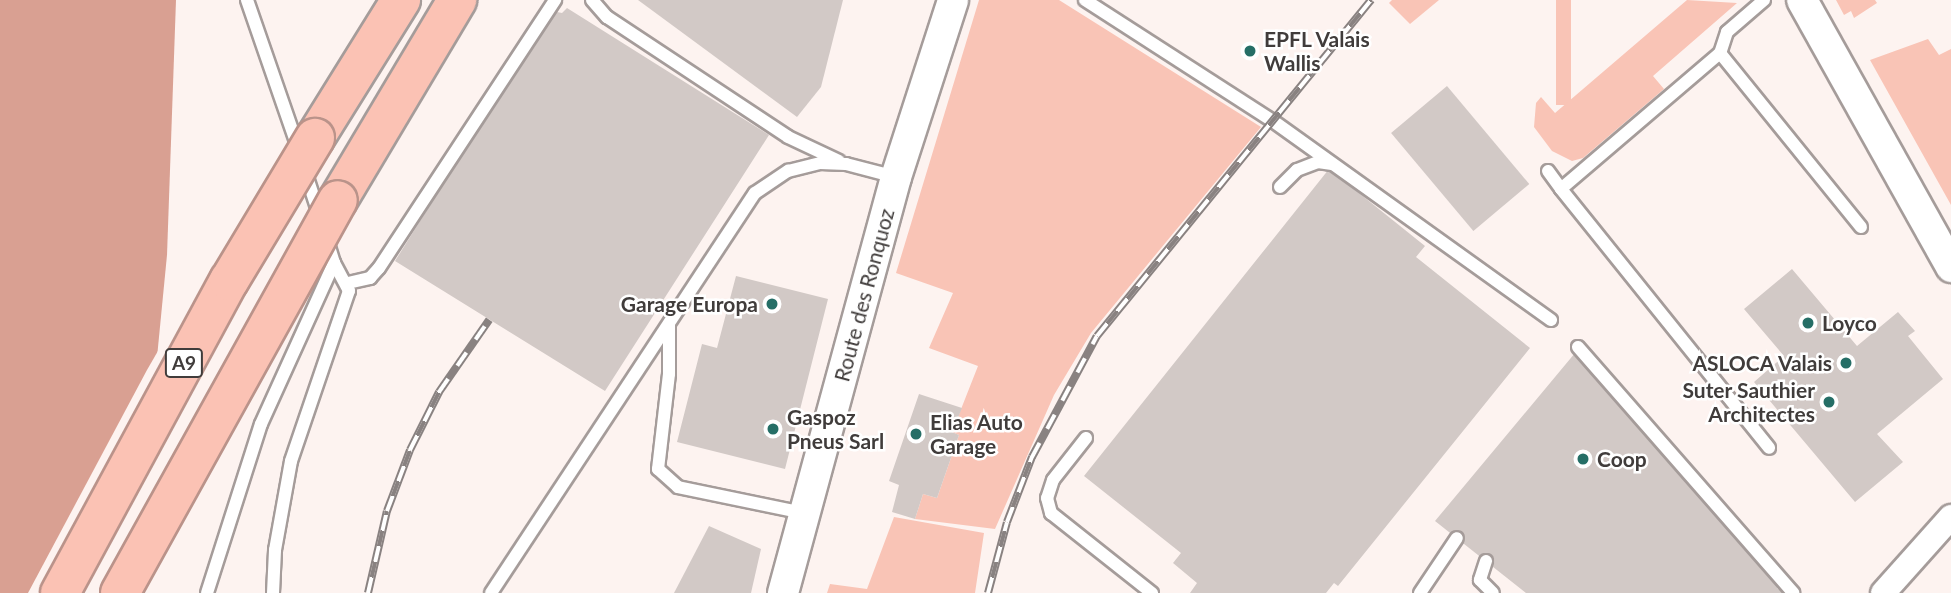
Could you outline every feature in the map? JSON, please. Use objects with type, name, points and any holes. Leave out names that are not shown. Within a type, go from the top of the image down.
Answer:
[{"type":"highway","name":"A9","points":[[60,593],[229,281],[314,138],[401,0]]},
{"type":"highway","name":"A9","points":[[120,593],[338,200],[457,0]]},
{"type":"street","name":"Route des Ronquoz","points":[[783,593],[896,177],[953,0]]},
{"type":"street","points":[[1802,0],[1951,267]]},
{"type":"street","points":[[1883,593],[1951,517]]},
{"type":"lane","points":[[247,0],[250,18],[272,64],[334,263],[348,283],[349,291],[291,461],[275,550],[273,593]]},
{"type":"lane","points":[[348,283],[370,278],[379,268],[555,0]]},
{"type":"lane","points":[[580,0],[590,0],[607,17],[788,137],[846,164],[896,177]]},
{"type":"lane","points":[[1085,0],[1332,164],[1551,320]]},
{"type":"lane","points":[[1561,189],[1720,53],[1727,32],[1763,0]]},
{"type":"lane","points":[[1720,53],[1861,227]]},
{"type":"lane","points":[[1280,187],[1297,170],[1318,162],[1332,164]]},
{"type":"lane","points":[[491,593],[668,324],[765,184],[788,171],[820,163],[846,164]]},
{"type":"lane","points":[[1548,171],[1769,448]]},
{"type":"lane","points":[[207,593],[261,424],[334,263]]},
{"type":"lane","points":[[668,324],[669,374],[658,469],[678,487],[804,513]]},
{"type":"lane","points":[[1578,347],[1793,593]]},
{"type":"lane","points":[[1086,438],[1053,480],[1046,498],[1051,513],[1152,593]]},
{"type":"lane","points":[[1420,593],[1457,538]]},
{"type":"lane","points":[[1486,561],[1480,580],[1493,593]]},
{"type":"shaded area","points":[[0,0],[176,0],[167,255],[134,593],[0,593]]},
{"type":"shaded area","points":[[979,0],[1059,0],[1261,127],[1091,333],[1054,395],[995,529],[915,519],[923,494],[937,498],[959,435],[952,432],[978,366],[929,348],[953,293],[896,273]]},
{"type":"shaded area","points":[[1392,0],[1439,0],[1410,24],[1389,3]]},
{"type":"shaded area","points":[[1556,0],[1571,0],[1571,105],[1556,105]]},
{"type":"shaded area","points":[[1687,0],[1737,3],[1653,76],[1664,89],[1583,158],[1572,161],[1552,151],[1534,127],[1536,103],[1541,97],[1555,113]]},
{"type":"shaded area","points":[[1836,0],[1875,0],[1877,3],[1854,18],[1851,11],[1844,15]]},
{"type":"shaded area","points":[[1928,39],[1939,55],[1951,49],[1951,205],[1870,60]]},
{"type":"shaded area","points":[[894,517],[984,533],[975,593],[827,593],[830,584],[867,589]]},
{"type":"pier","points":[[162,344],[137,593],[28,593],[147,370]]},
{"type":"building","points":[[638,0],[843,0],[821,87],[797,117]]},
{"type":"building","points":[[567,8],[769,135],[605,391],[395,261],[552,11],[562,13]]},
{"type":"building","points":[[1447,86],[1529,184],[1473,231],[1391,133]]},
{"type":"building","points":[[1329,169],[1425,246],[1416,257],[1530,348],[1338,586],[1334,583],[1326,593],[1190,593],[1197,583],[1173,563],[1181,553],[1084,476]]},
{"type":"building","points":[[1792,269],[1857,346],[1898,312],[1915,331],[1908,336],[1943,379],[1877,434],[1903,462],[1855,502],[1754,382],[1784,356],[1744,309]]},
{"type":"building","points":[[736,276],[828,299],[785,469],[677,442],[702,344],[717,348]]},
{"type":"building","name":"Coop","points":[[1575,353],[1784,583],[1777,588],[1783,593],[1526,593],[1435,521]]},
{"type":"building","points":[[919,394],[962,408],[952,432],[959,435],[937,498],[923,494],[915,519],[892,512],[899,485],[889,481]]},
{"type":"building","points":[[709,526],[761,549],[751,593],[674,593]]},
{"type":"railway","points":[[988,593],[1007,522],[1032,457],[1097,336],[1371,0]]},
{"type":"railway","points":[[368,593],[387,511],[410,450],[439,392],[489,320]]},
{"type":"place","name":"EPFL Valais Wallis","points":[[1250,51]]},
{"type":"place","name":"Garage Europa","points":[[772,304]]},
{"type":"place","name":"Loyco","points":[[1808,323]]},
{"type":"place","name":"ASLOCA Valais","points":[[1846,363]]},
{"type":"place","name":"Suter Sauthier Architectes","points":[[1829,402]]},
{"type":"place","name":"Gaspoz Pneus Sarl","points":[[773,429]]},
{"type":"place","name":"Elias Auto Garage","points":[[916,434]]},
{"type":"place","name":"Coop","points":[[1583,459]]}]
